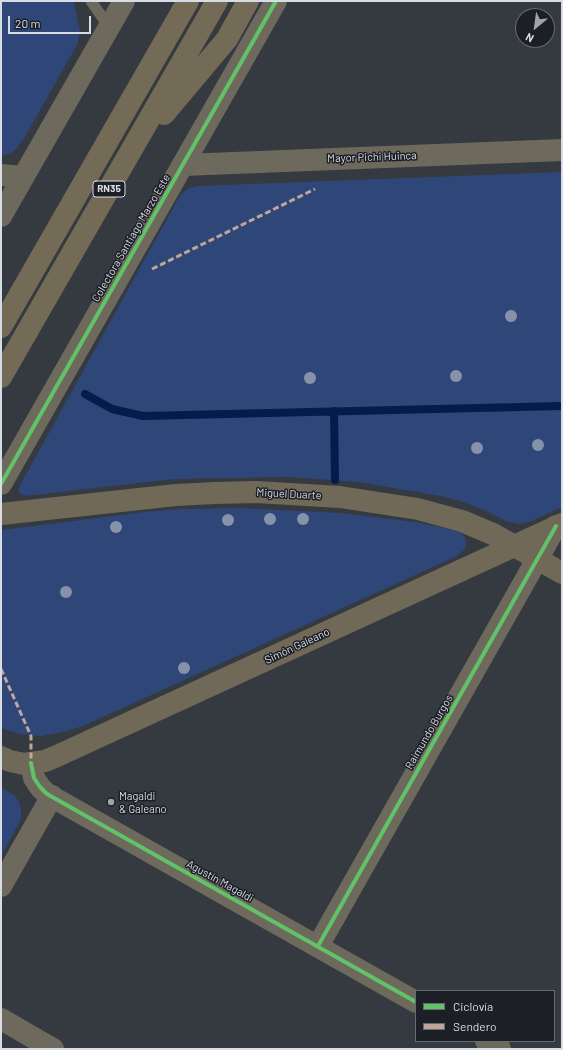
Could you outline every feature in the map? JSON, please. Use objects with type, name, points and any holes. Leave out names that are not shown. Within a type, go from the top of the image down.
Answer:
[{"type":"highway","name":"RN35","points":[[1,327],[188,1]]},
{"type":"highway","name":"RN35","points":[[1,377],[218,1]]},
{"type":"highway","points":[[129,154],[221,47],[233,30],[248,1]]},
{"type":"main road","name":"Miguel Duarte","points":[[1,514],[176,495],[215,493],[256,492],[340,497],[429,511],[474,525],[562,573]]},
{"type":"main road","name":"Simón Galeano","points":[[31,763],[45,761],[58,756],[559,525]]},
{"type":"main road","points":[[1,757],[16,763],[31,763]]},
{"type":"street","points":[[1,216],[124,1]]},
{"type":"street","name":"Colectora Santiago Marzo Este","points":[[1,484],[276,1]]},
{"type":"street","name":"Mayor Pichi Huinca","points":[[183,164],[562,150]]},
{"type":"street","points":[[1,175],[23,177]]},
{"type":"street","name":"Raimundo Burgos","points":[[318,946],[538,559],[559,525]]},
{"type":"street","name":"Agustín Magaldi","points":[[31,763],[37,783],[44,791],[52,796],[415,1001]]},
{"type":"street","points":[[1,886],[52,796]]},
{"type":"street","points":[[1,1019],[53,1049]]},
{"type":"lane","points":[[91,1],[109,27]]},
{"type":"shaded area","points":[[1,1],[74,1],[80,32],[77,45],[23,140],[14,151],[6,155],[1,155]]},
{"type":"shaded area","points":[[562,172],[562,507],[529,522],[519,524],[508,522],[484,510],[441,496],[358,482],[288,477],[175,479],[25,496],[19,493],[19,487],[178,199],[189,188],[198,186]]},
{"type":"shaded area","points":[[240,508],[340,513],[416,522],[458,531],[465,537],[466,546],[457,556],[83,726],[63,732],[41,736],[20,734],[1,728],[1,530],[144,512],[182,509]]},
{"type":"shaded area","points":[[1,787],[15,796],[19,802],[21,818],[1,856]]},
{"type":"waterway","points":[[85,394],[112,409],[143,416],[562,406]]},
{"type":"waterway","points":[[334,411],[335,480]]},
{"type":"marked path","points":[[152,269],[315,189]]},
{"type":"marked path","points":[[1,669],[31,736],[31,763]]},
{"type":"cycle path","points":[[1,484],[276,1]]},
{"type":"cycle path","points":[[318,946],[556,526]]},
{"type":"cycle path","points":[[31,763],[34,778],[47,794],[415,1001]]},
{"type":"place","name":"Magaldi & Galeano","points":[[111,802]]}]
